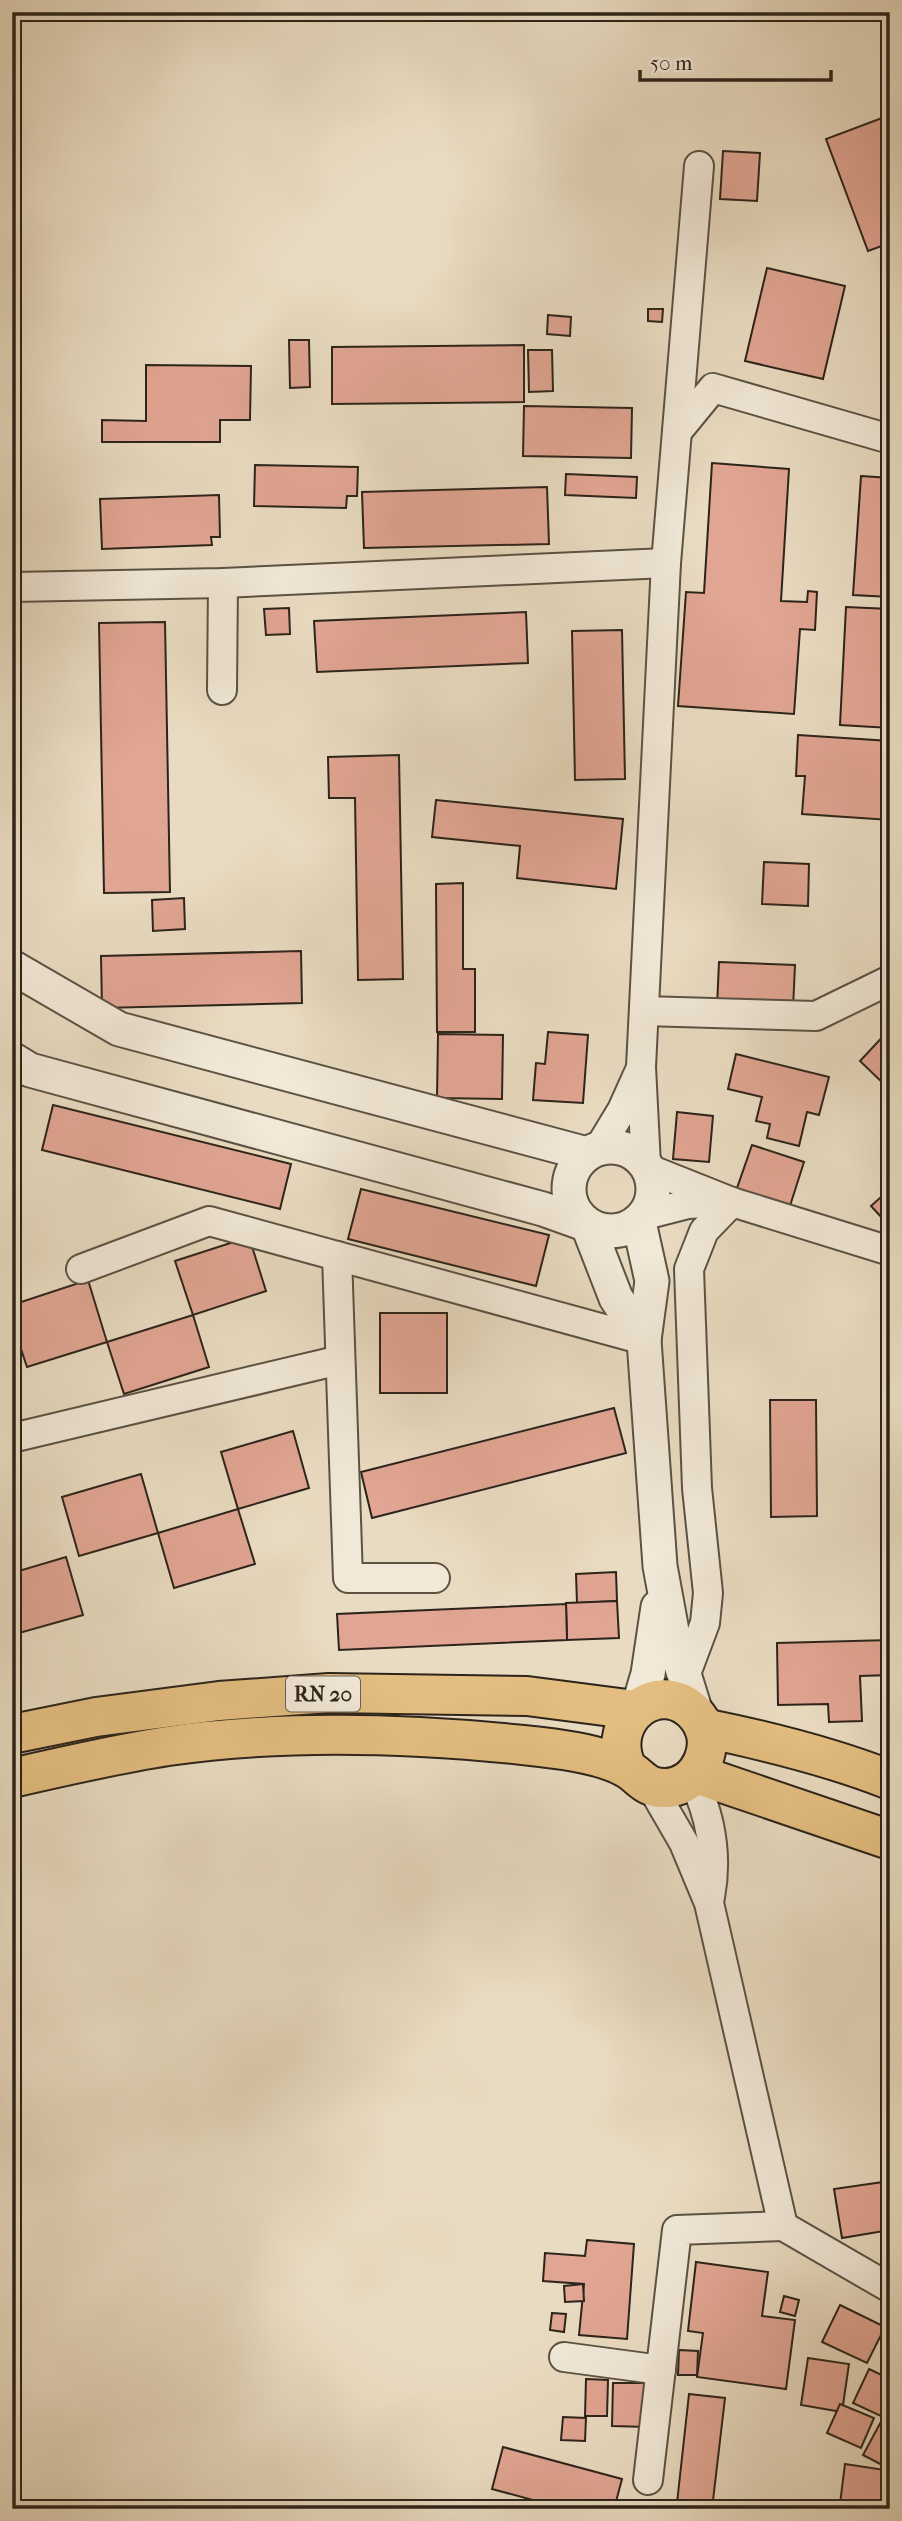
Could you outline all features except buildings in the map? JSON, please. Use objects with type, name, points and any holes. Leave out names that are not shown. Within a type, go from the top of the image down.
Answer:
[{"type":"highway","name":"RN 20","points":[[12,1734],[96,1717],[219,1701],[329,1693],[527,1696],[637,1709]]},
{"type":"highway","points":[[701,1722],[707,1744],[705,1760],[694,1776],[680,1785],[639,1777],[619,1744],[627,1720],[637,1709],[663,1700],[676,1702],[701,1722],[846,1763],[890,1780]]},
{"type":"highway","name":"RN 20","points":[[12,1778],[170,1746],[350,1734],[466,1739],[565,1749],[639,1777]]},
{"type":"highway","points":[[694,1776],[890,1840]]},
{"type":"street","points":[[699,166],[666,563],[641,1068],[648,1167],[653,1197],[642,1218],[652,1281],[644,1340],[660,1566],[665,1604],[684,1679],[701,1722]]},
{"type":"street","points":[[677,432],[713,388],[890,439]]},
{"type":"street","points":[[12,587],[223,583],[666,563]]},
{"type":"street","points":[[222,690],[223,583]]},
{"type":"street","points":[[12,967],[119,1029],[593,1151],[625,1149],[648,1167],[732,1202],[890,1251]]},
{"type":"street","points":[[644,1010],[816,1016],[890,980]]},
{"type":"street","points":[[12,1059],[30,1070],[543,1209],[614,1232],[642,1218],[688,1204],[732,1202]]},
{"type":"street","points":[[641,1068],[622,1110],[593,1151],[577,1164],[568,1189],[576,1214],[587,1225],[616,1298],[644,1340]]},
{"type":"street","points":[[684,1679],[705,1623],[708,1593],[697,1488],[689,1269],[704,1231],[732,1202]]},
{"type":"street","points":[[81,1269],[209,1221],[644,1340]]},
{"type":"street","points":[[337,1256],[348,1578],[435,1578]]},
{"type":"street","points":[[12,1438],[340,1360]]},
{"type":"street","points":[[637,1709],[654,1638],[660,1566]]},
{"type":"street","points":[[694,1776],[713,1838],[715,1860],[709,1903]]},
{"type":"street","points":[[639,1777],[684,1843],[709,1903],[783,2226]]},
{"type":"street","points":[[648,2480],[677,2230],[783,2226],[887,2285]]},
{"type":"street","points":[[564,2357],[661,2370]]}]
